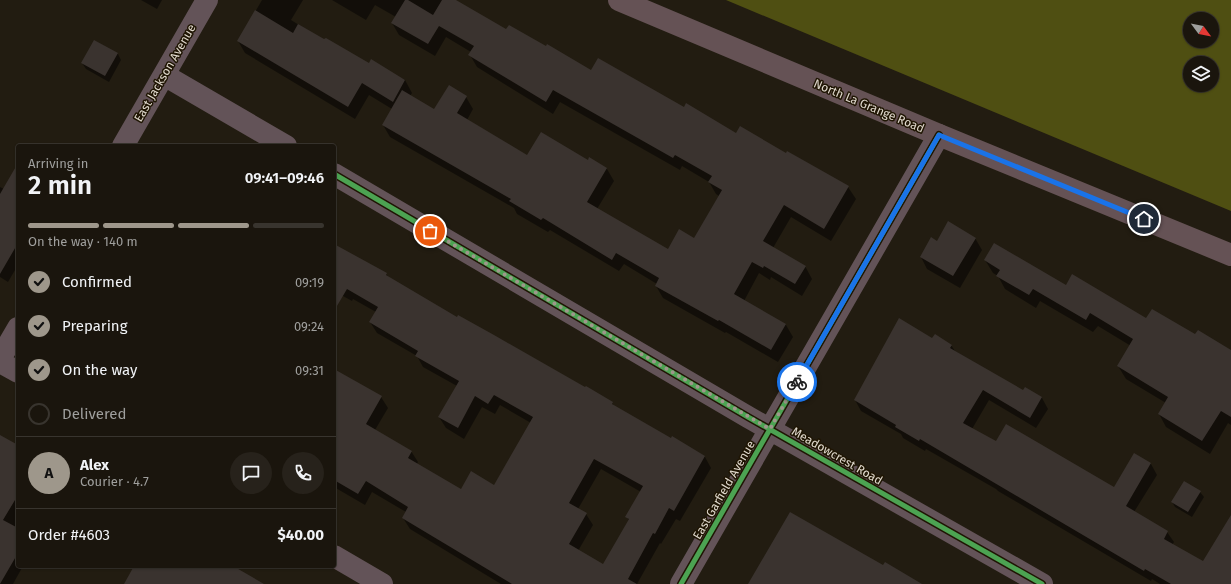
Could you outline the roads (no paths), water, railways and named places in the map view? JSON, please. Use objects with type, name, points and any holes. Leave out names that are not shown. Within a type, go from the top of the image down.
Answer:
[{"type":"main road","name":"North La Grange Road","points":[[619,0],[939,135],[1231,255]]},
{"type":"street","name":"East Jackson Avenue","points":[[124,144],[207,0]]},
{"type":"street","points":[[164,75],[283,144]]},
{"type":"street","name":"East Garfield Avenue","points":[[681,584],[939,135]]},
{"type":"street","name":"Meadowcrest Road","points":[[336,175],[770,429],[1042,584]]},
{"type":"street","points":[[16,332],[0,360],[16,371]]},
{"type":"street","points":[[336,557],[382,584]]}]
